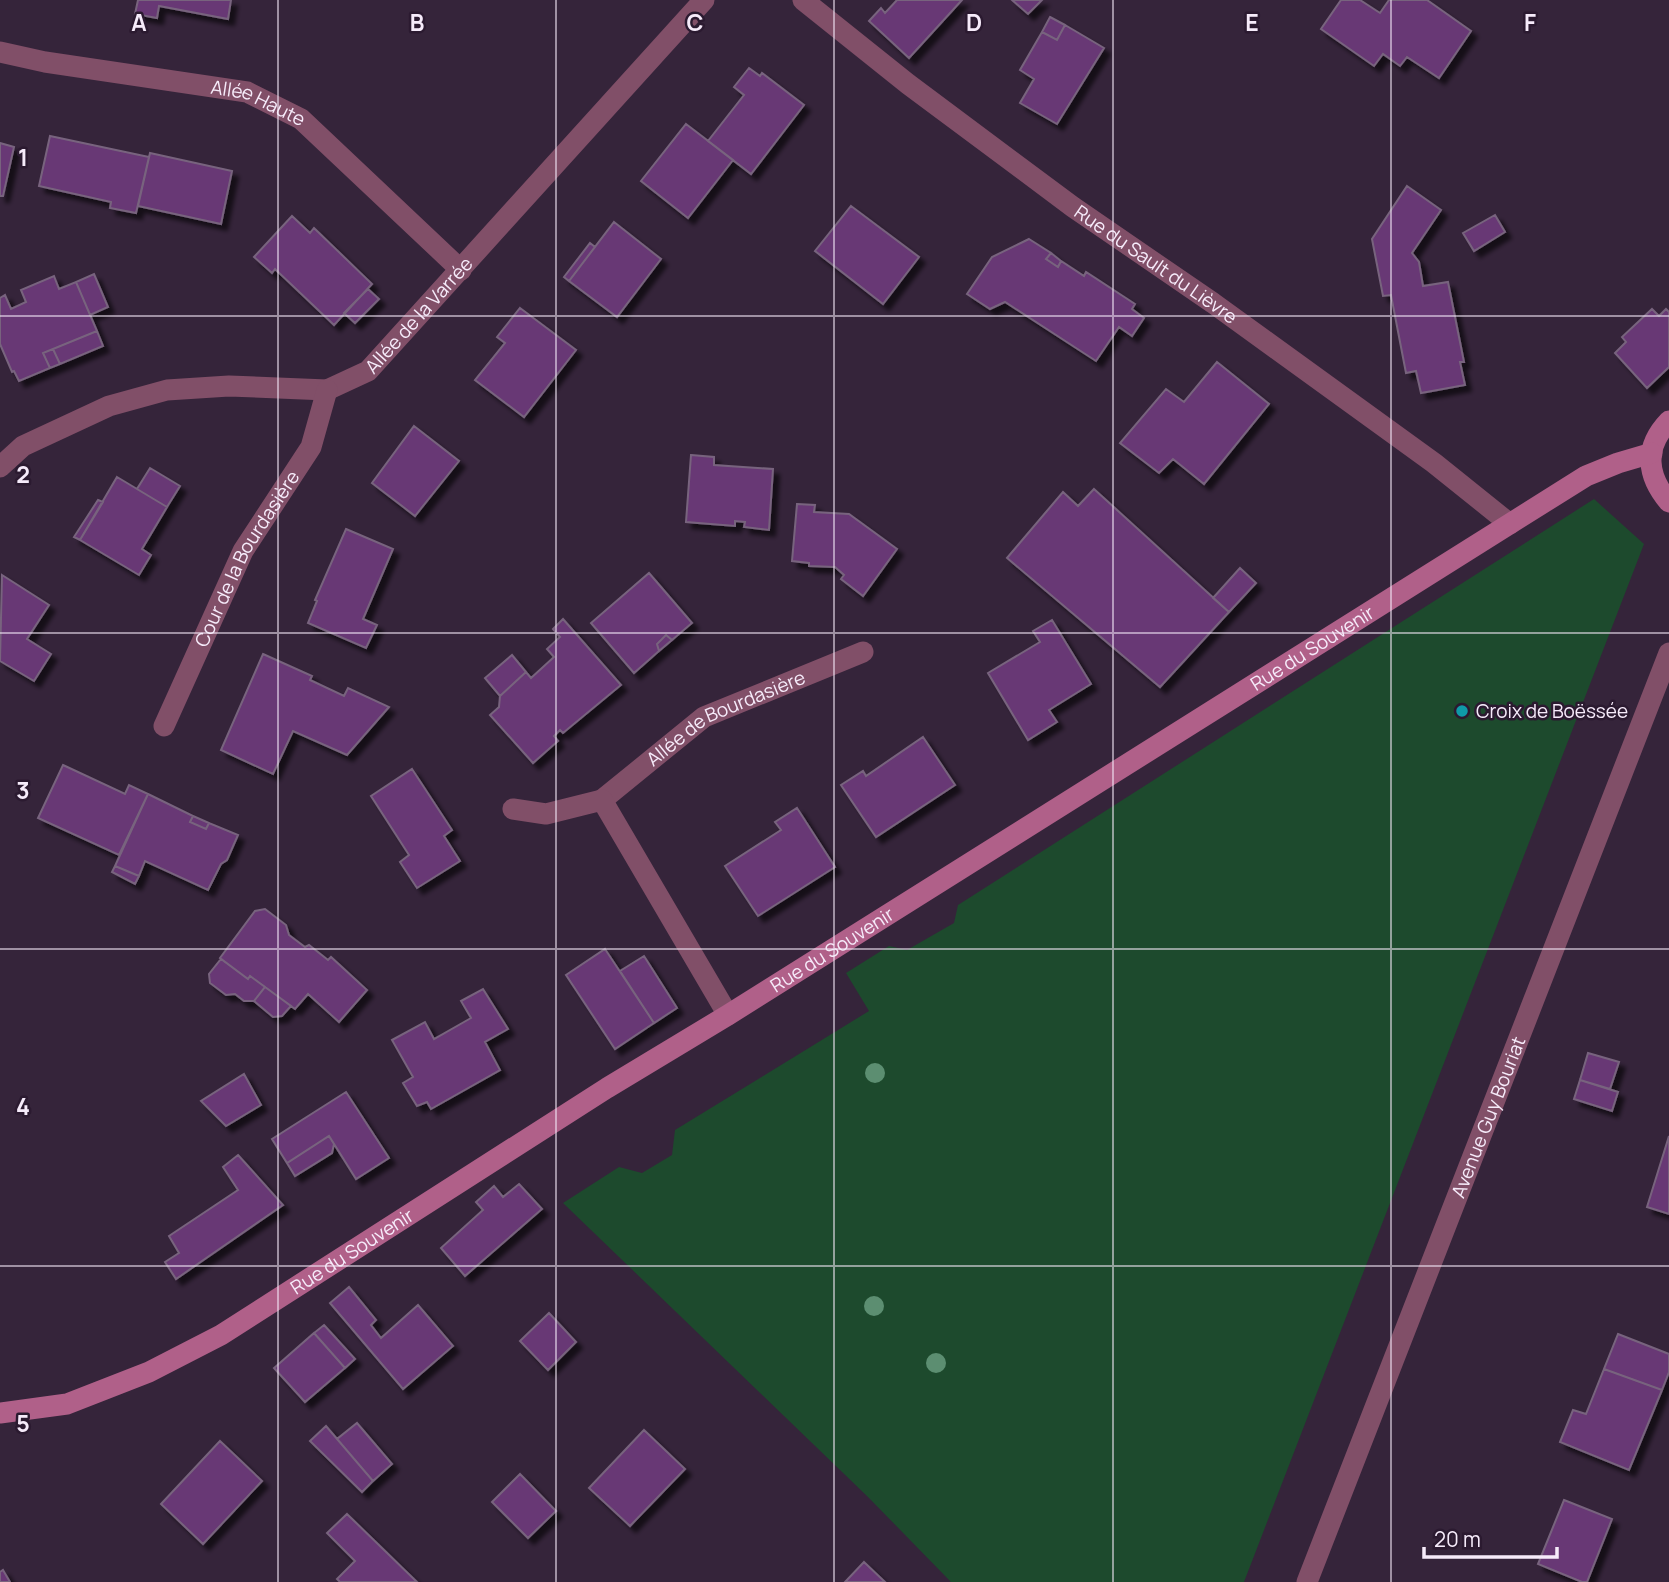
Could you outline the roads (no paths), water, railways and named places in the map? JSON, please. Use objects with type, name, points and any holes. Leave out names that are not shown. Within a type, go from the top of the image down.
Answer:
[{"type":"street","name":"Allée de la Varrée","points":[[0,467],[23,446],[109,406],[167,390],[229,386],[327,390],[368,371],[704,0]]},
{"type":"street","name":"Rue du Sault du Lièvre","points":[[803,0],[908,84],[1073,207],[1213,303],[1423,455],[1510,524]]},
{"type":"street","name":"Allée Haute","points":[[0,52],[45,62],[247,92],[300,118],[460,270]]},
{"type":"street","name":"Cour de la Bourdasière","points":[[164,726],[243,551],[311,447],[327,390]]},
{"type":"street","points":[[1669,421],[1659,433],[1651,453],[1654,482],[1669,502]]},
{"type":"street","name":"Rue du Souvenir","points":[[0,1413],[67,1404],[149,1372],[221,1335],[607,1088],[727,1016],[1586,476],[1651,453]]},
{"type":"street","name":"Allée de Bourdasière","points":[[513,809],[546,814],[602,800],[704,717],[863,652]]},
{"type":"street","name":"Avenue Guy Bouriat","points":[[1307,1582],[1669,653]]},
{"type":"street","points":[[602,800],[727,1016]]},
{"type":"place","name":"Croix de Boëssée","points":[[1462,711]]}]
